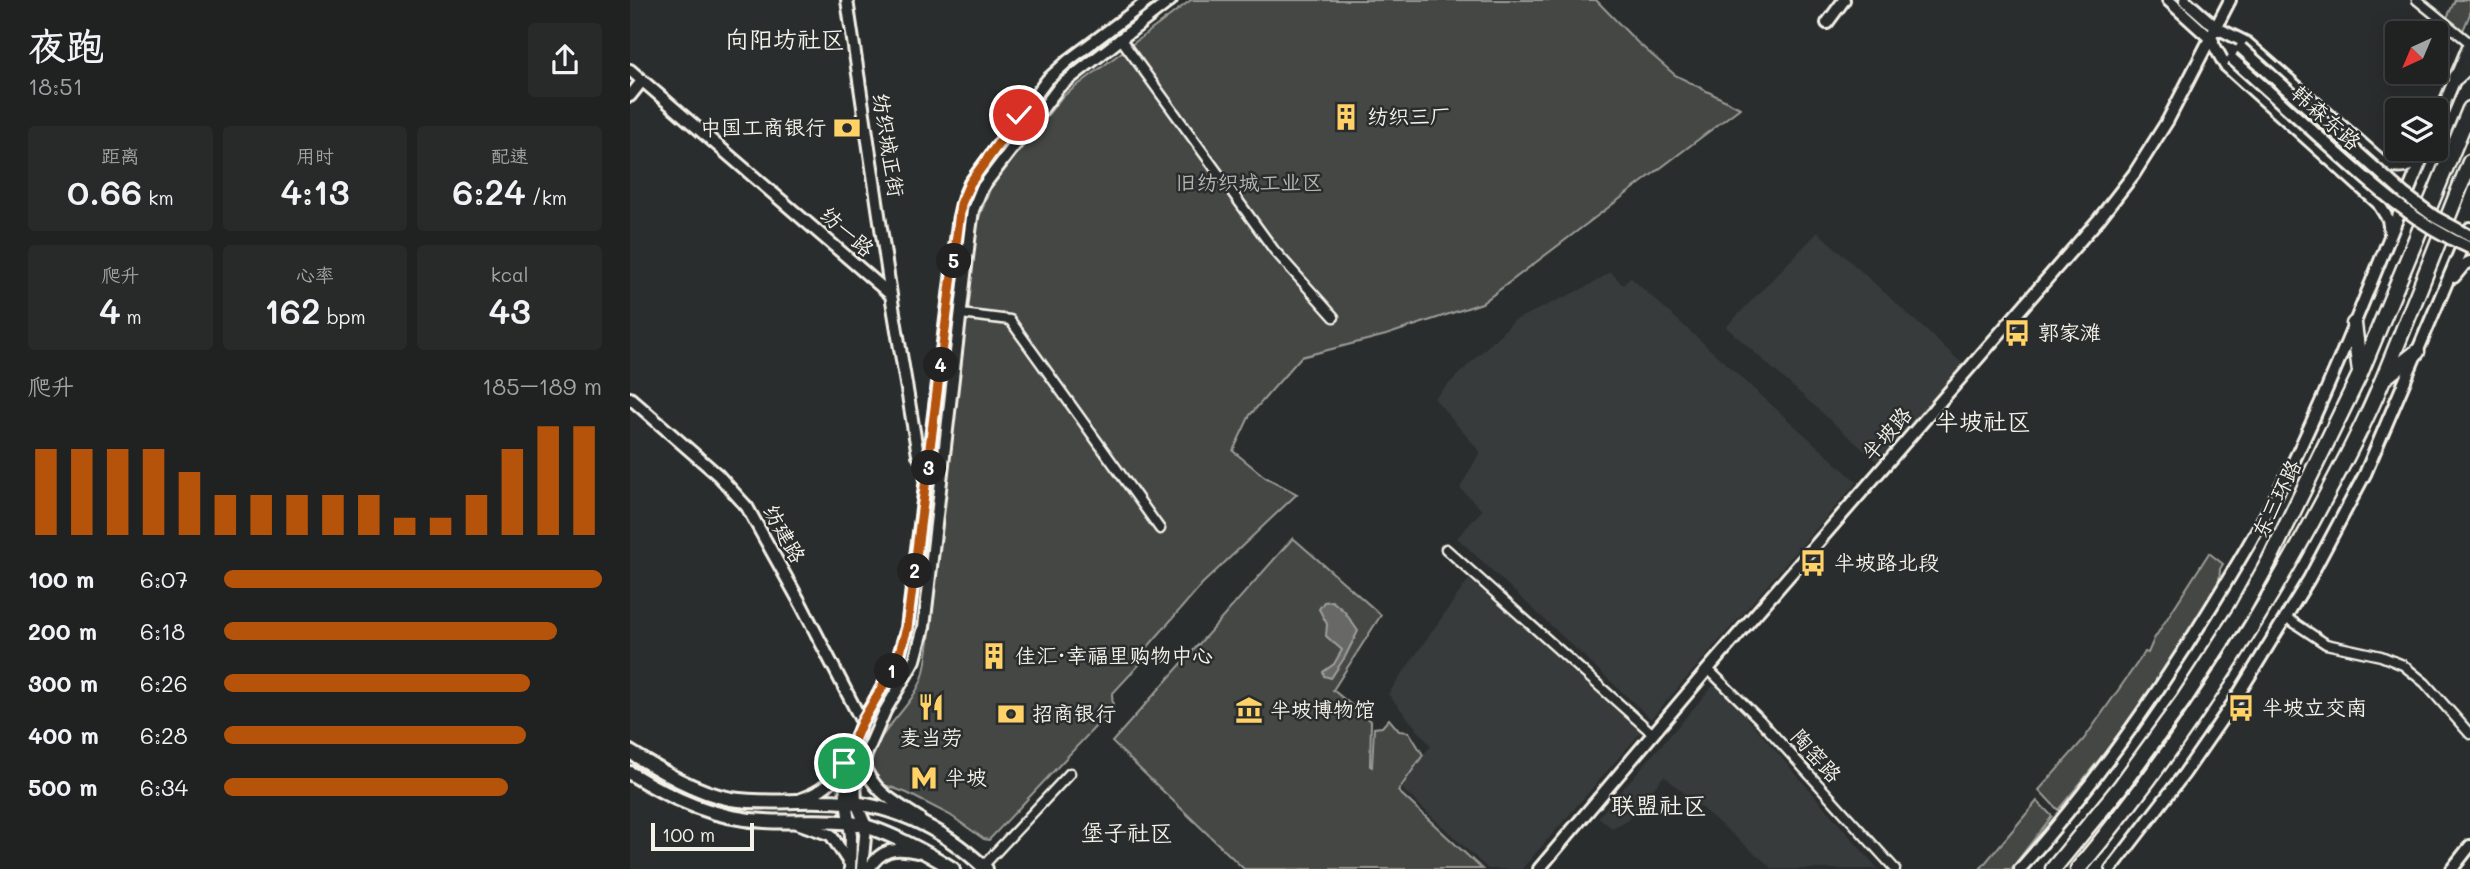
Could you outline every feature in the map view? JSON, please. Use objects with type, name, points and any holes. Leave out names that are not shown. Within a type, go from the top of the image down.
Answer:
[{"type":"highway","points":[[2456,77],[2470,64]]},
{"type":"highway","name":"东三环路","points":[[2053,869],[2149,747],[2235,621],[2268,563],[2360,374],[2470,109]]},
{"type":"highway","name":"东三环路","points":[[2078,869],[2162,761],[2254,625],[2338,475],[2383,379],[2470,162]]},
{"type":"highway","points":[[2354,324],[2360,374]]},
{"type":"highway","points":[[2383,379],[2417,352]]},
{"type":"main road","name":"纺织城正街","points":[[847,0],[891,295]]},
{"type":"main road","points":[[789,802],[816,793],[838,775],[862,722],[897,662],[907,628],[959,215],[966,190],[1047,80],[1069,60],[1149,0]]},
{"type":"main road","points":[[850,867],[851,802],[855,780],[886,711],[915,660],[924,627],[972,220],[982,188],[1059,87],[1171,0]]},
{"type":"main road","points":[[1827,23],[1844,0]]},
{"type":"main road","name":"韩森东路","points":[[2168,0],[2213,33],[2241,48],[2396,188],[2435,217],[2470,236]]},
{"type":"main road","name":"韩森东路","points":[[2185,0],[2232,59],[2382,194],[2410,215],[2470,248]]},
{"type":"main road","name":"半坡路","points":[[1539,869],[1708,669],[2099,219],[2134,174],[2168,120],[2230,0]]},
{"type":"main road","points":[[2213,33],[2247,43],[2386,165],[2398,169],[2417,161]]},
{"type":"main road","points":[[2213,33],[2225,65],[2378,203],[2388,219],[2390,237]]},
{"type":"main road","points":[[2447,98],[2470,43]]},
{"type":"main road","name":"纺一路","points":[[630,70],[891,295]]},
{"type":"main road","points":[[630,96],[642,81]]},
{"type":"main road","points":[[2020,869],[2132,727],[2188,646],[2249,545],[2323,398],[2421,161]]},
{"type":"main road","points":[[2111,869],[2194,760],[2248,682],[2287,618],[2365,474],[2470,228]]},
{"type":"main road","points":[[2442,294],[2459,270],[2470,262]]},
{"type":"main road","points":[[891,295],[918,455],[928,473]]},
{"type":"main road","name":"纺建路","points":[[630,398],[718,475],[747,508],[802,604],[862,722]]},
{"type":"main road","points":[[928,473],[941,475]]},
{"type":"main road","points":[[852,748],[844,779],[851,802],[866,826],[862,869]]},
{"type":"main road","points":[[630,752],[674,778],[709,793],[758,802],[851,802],[892,811],[927,824]]},
{"type":"main road","points":[[862,764],[877,790],[959,845],[984,868]]},
{"type":"main road","points":[[630,773],[693,808],[731,818],[850,822],[866,826],[953,869]]},
{"type":"main road","points":[[791,821],[831,835],[843,849],[850,867]]},
{"type":"main road","points":[[2452,869],[2470,846]]},
{"type":"main road","points":[[869,869],[887,850],[896,848],[931,856]]},
{"type":"street","points":[[2417,0],[2470,43]]},
{"type":"street","points":[[1120,38],[1280,258],[1334,317]]},
{"type":"street","points":[[961,314],[1010,320],[1160,529]]},
{"type":"street","points":[[1446,549],[1653,734]]},
{"type":"street","points":[[2287,618],[2326,645],[2381,656],[2403,664],[2425,683],[2470,734]]},
{"type":"street","name":"陶窑路","points":[[1708,669],[1759,719],[1895,869]]},
{"type":"street","points":[[984,868],[1070,773]]},
{"type":"shaded area","points":[[1818,232],[1964,365],[1877,462],[1726,327]]},
{"type":"shaded area","points":[[1611,272],[1623,285],[1630,277],[1857,482],[1651,719],[1457,538],[1482,510],[1460,488],[1480,452],[1434,398],[1515,320],[1586,287]]},
{"type":"shaded area","points":[[1469,579],[1642,731],[1522,869],[1488,869],[1397,784],[1431,746],[1388,694]]},
{"type":"shaded area","points":[[1332,601],[1344,611],[1358,631],[1331,678],[1324,676],[1323,672],[1334,664],[1342,650],[1326,636],[1327,624],[1319,609],[1324,602]]},
{"type":"shaded area","points":[[1714,685],[1743,713],[1878,869],[1773,869],[1664,776],[1627,821],[1612,828],[1598,817]]},
{"type":"green space","name":"旧纺织城工业区","points":[[1191,0],[1596,0],[1637,42],[1675,75],[1740,108],[1482,303],[1386,335],[1301,357],[1250,415],[1233,451],[1265,477],[1297,494],[1202,584],[1146,649],[1139,665],[1112,694],[1113,708],[989,840],[984,839],[950,815],[876,781],[869,768],[878,744],[916,691],[925,670],[977,223],[991,187],[1062,97]]},
{"type":"green space","points":[[2455,0],[2470,0],[2470,14],[2462,33],[2446,20]]},
{"type":"green space","name":"半坡博物馆","points":[[1293,538],[1381,615],[1333,690],[1371,721],[1370,766],[1372,767],[1374,728],[1382,727],[1389,719],[1399,731],[1409,732],[1423,755],[1398,791],[1482,869],[1244,869],[1112,742]]},
{"type":"green space","points":[[2209,553],[2223,564],[2219,583],[2143,700],[2058,810],[2039,790],[2084,739],[2145,652],[2148,653],[2154,639]]},
{"type":"green space","points":[[2037,801],[2052,816],[2011,869],[1980,869]]},
{"type":"place","name":"纺织三厂","points":[[1346,117]]},
{"type":"place","name":"中国工商银行","points":[[847,128]]},
{"type":"place","name":"郭家滩","points":[[2017,333]]},
{"type":"place","name":"半坡路北段","points":[[1813,563]]},
{"type":"place","name":"佳汇·幸福里购物中心","points":[[994,656]]},
{"type":"place","name":"麦当劳","points":[[931,707]]},
{"type":"place","name":"半坡立交南","points":[[2241,708]]},
{"type":"place","name":"半坡博物馆","points":[[1249,710]]},
{"type":"place","name":"招商银行","points":[[1011,714]]},
{"type":"place","name":"半坡","points":[[924,778]]},
{"type":"district","name":"向阳坊社区","points":[[785,40]]},
{"type":"district","name":"半坡社区","points":[[1983,422]]},
{"type":"district","name":"联盟社区","points":[[1659,806]]},
{"type":"district","name":"堡子社区","points":[[1127,833]]},
{"type":"route","points":[[844,763],[862,722],[897,662],[907,628],[961,204],[970,183],[1019,115]]}]
